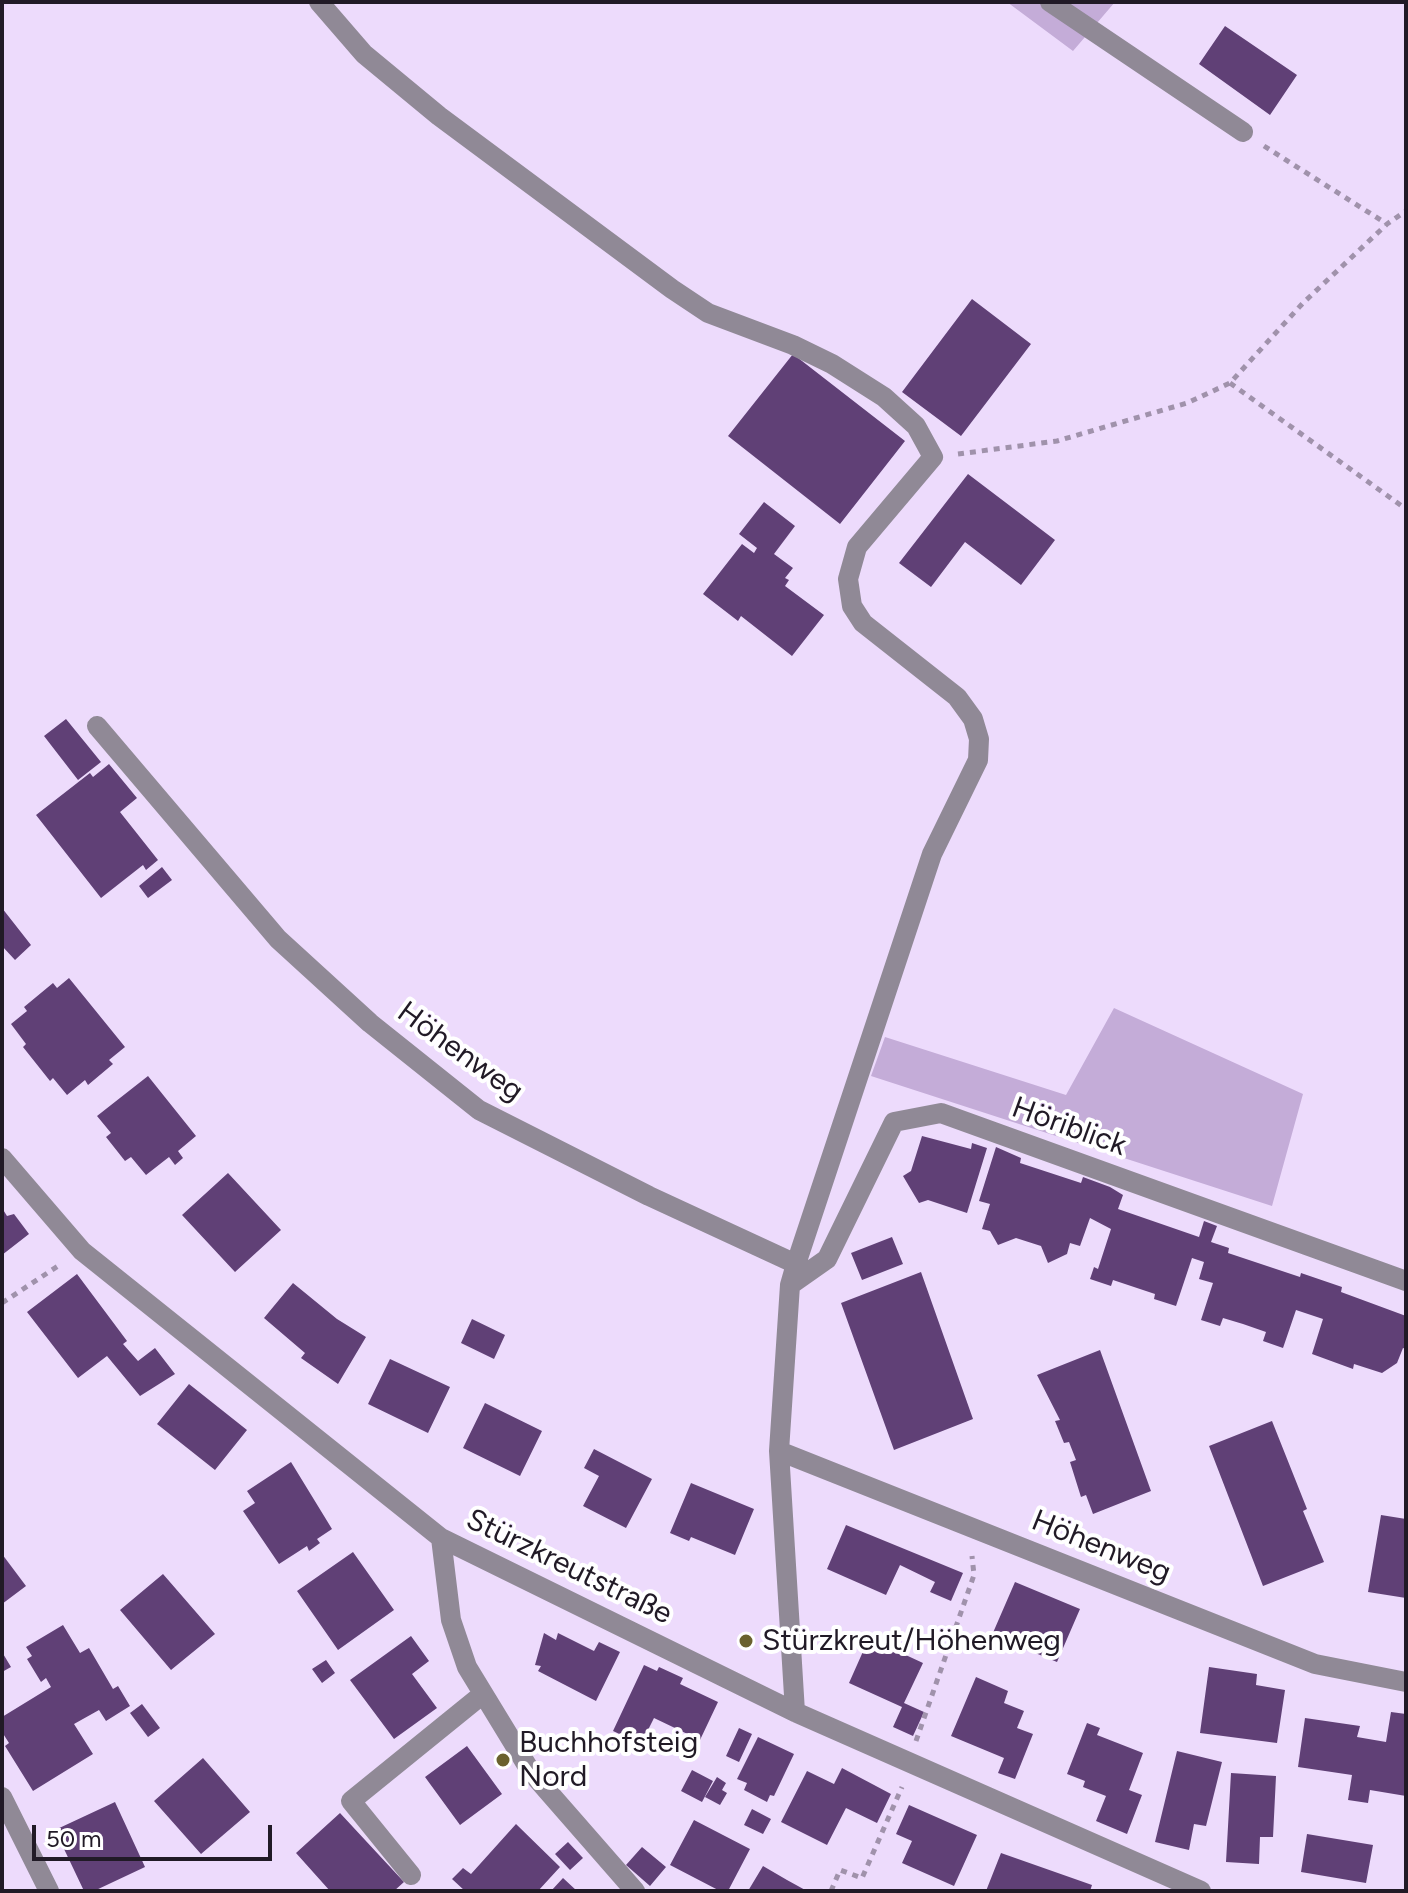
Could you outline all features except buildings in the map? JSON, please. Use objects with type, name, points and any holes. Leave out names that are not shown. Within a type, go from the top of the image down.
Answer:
[{"type":"street","points":[[319,2],[364,54],[439,116],[660,280],[708,313],[793,345],[832,364],[884,397],[916,426],[933,457],[857,547],[848,579],[852,606],[863,623],[957,697],[973,719],[979,739],[978,760],[932,854],[790,1285],[779,1451],[795,1712]]},
{"type":"street","points":[[1050,2],[1243,132]]},
{"type":"street","name":"Höhenweg","points":[[97,726],[278,939],[370,1023],[479,1110],[649,1196],[796,1264]]},
{"type":"street","name":"Höriblick","points":[[790,1285],[827,1259],[894,1122],[941,1113],[1406,1281]]},
{"type":"street","name":"Stürzkreutstraße","points":[[2,1158],[82,1251],[441,1538],[795,1712],[1201,1891]]},
{"type":"street","name":"Höhenweg","points":[[779,1451],[1315,1664],[1406,1682]]},
{"type":"street","points":[[441,1538],[451,1620],[467,1667],[531,1772],[635,1891]]},
{"type":"street","points":[[411,1875],[351,1801],[483,1694]]},
{"type":"street","points":[[2,1797],[49,1891]]},
{"type":"path","points":[[1243,132],[1387,224]]},
{"type":"path","points":[[933,457],[1057,441],[1187,403],[1230,383],[1303,303],[1387,224],[1406,211]]},
{"type":"path","points":[[1230,383],[1406,509]]},
{"type":"path","points":[[2,1303],[82,1251]]},
{"type":"path","points":[[831,1891],[840,1870],[862,1878],[911,1763],[974,1575],[970,1527]]},
{"type":"shaded area","points":[[1007,2],[1115,2],[1073,51]]},
{"type":"shaded area","points":[[1114,1008],[1303,1094],[1272,1206],[871,1076],[885,1037],[1066,1095]]},
{"type":"place","name":"Stürzkreut/Höhenweg","points":[[746,1641]]},
{"type":"place","name":"Buchhofsteig Nord","points":[[503,1760]]}]
